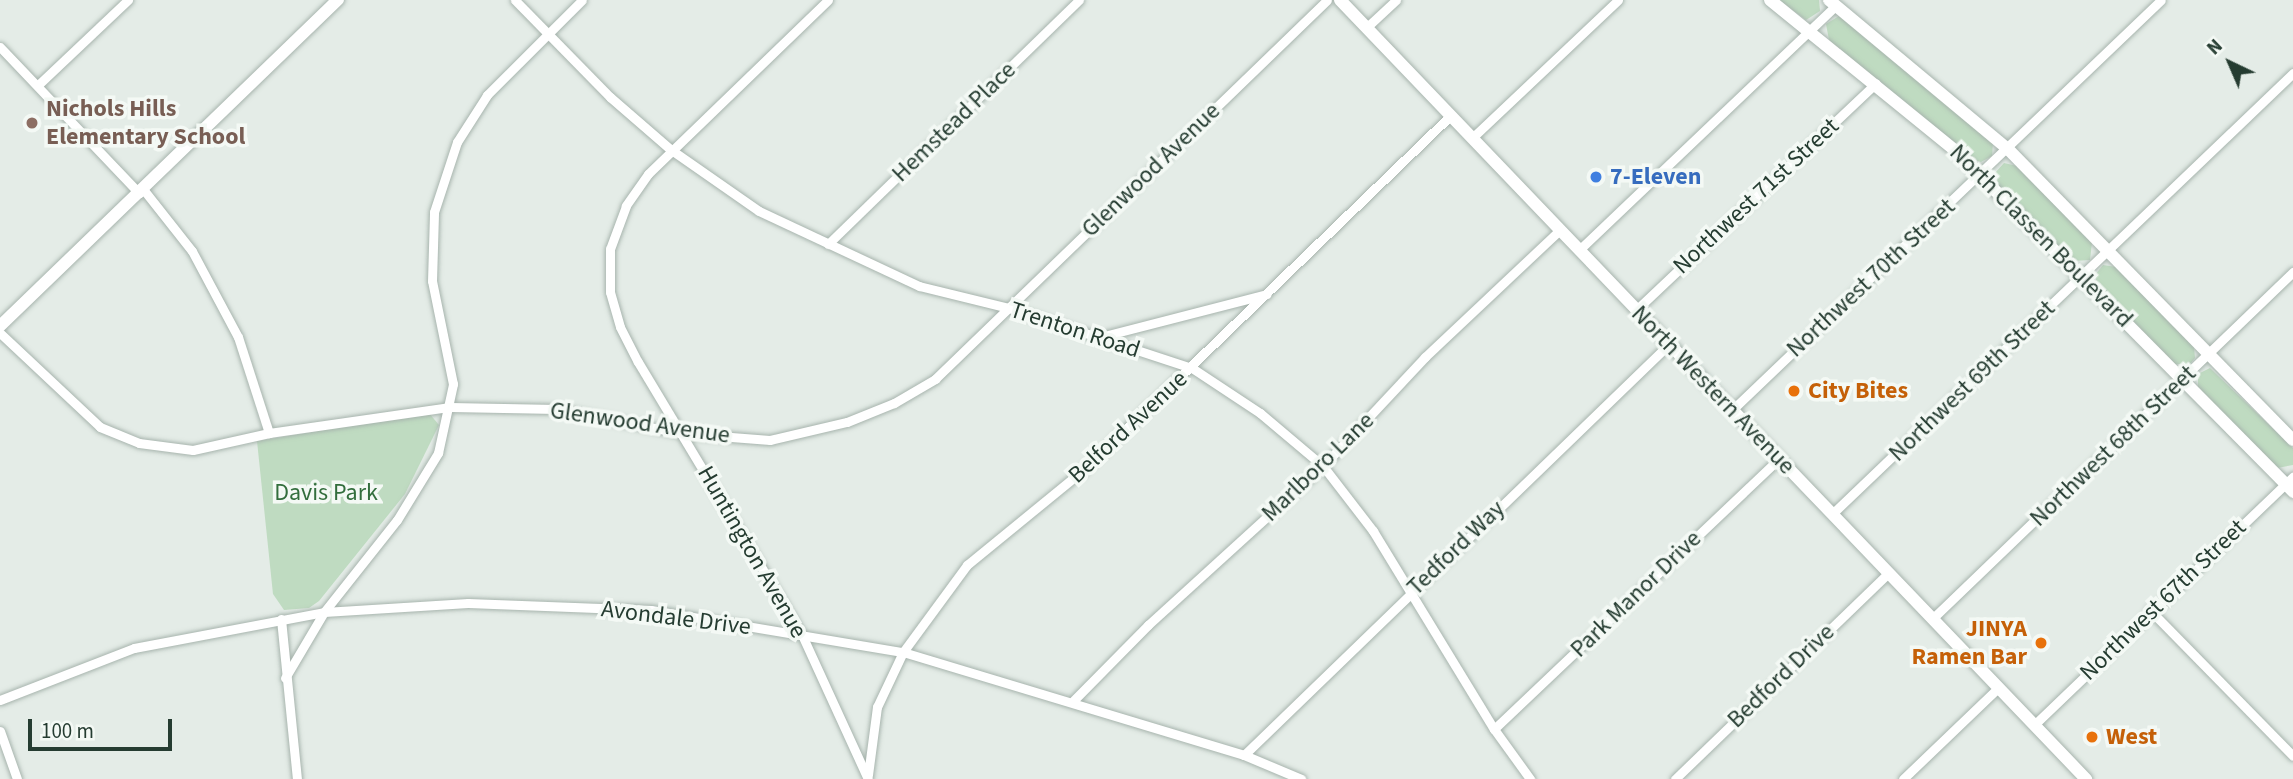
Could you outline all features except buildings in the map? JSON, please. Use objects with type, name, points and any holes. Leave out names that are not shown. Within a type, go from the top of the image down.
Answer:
[{"type":"street","points":[[38,85],[128,0]]},
{"type":"street","points":[[0,326],[338,0]]},
{"type":"street","name":"Trenton Road","points":[[514,0],[670,149],[759,211],[919,286],[1009,307],[1192,368],[1260,413],[1323,466],[1373,531],[1494,729],[1530,779]]},
{"type":"street","points":[[285,678],[324,612],[397,520],[438,453],[453,384],[432,281],[434,212],[464,130],[487,95],[582,0]]},
{"type":"street","name":"Huntington Avenue","points":[[828,0],[670,149],[626,206],[610,249],[610,292],[620,327],[680,433],[802,635],[868,777]]},
{"type":"street","name":"Hemstead Place","points":[[828,244],[1079,0]]},
{"type":"street","name":"Glenwood Avenue","points":[[0,333],[100,427],[139,443],[193,450],[269,433],[450,407],[557,409],[680,433],[770,440],[847,422],[894,403],[935,379],[1326,0]]},
{"type":"street","name":"North Western Avenue","points":[[1340,0],[2086,779]]},
{"type":"street","points":[[1367,27],[1396,0]]},
{"type":"street","points":[[1472,138],[1618,0]]},
{"type":"street","name":"North Classen Boulevard","points":[[1770,0],[1876,83],[1981,174],[2290,485]]},
{"type":"street","name":"Northwest 70th Street","points":[[1732,410],[2161,0]]},
{"type":"street","points":[[1579,250],[1809,30],[1833,3]]},
{"type":"street","name":"North Classen Boulevard","points":[[1833,3],[2008,149],[2293,440]]},
{"type":"street","points":[[0,47],[141,191],[192,251],[238,337],[269,433]]},
{"type":"street","name":"Northwest 69th Street","points":[[1832,514],[2293,73]]},
{"type":"street","name":"Northwest 71st Street","points":[[1636,310],[1876,83]]},
{"type":"street","name":"Belford Avenue","points":[[868,777],[877,707],[903,652],[967,565],[1082,471],[1192,368],[1450,116]]},
{"type":"street","name":"Marlboro Lane","points":[[1073,701],[1148,625],[1323,466],[1425,357],[1560,230]]},
{"type":"street","name":"Northwest 68th Street","points":[[1932,618],[2293,272]]},
{"type":"street","points":[[1099,337],[1268,294]]},
{"type":"street","name":"Tedford Way","points":[[1244,755],[1669,344]]},
{"type":"street","name":"Park Manor Drive","points":[[1494,729],[1779,459]]},
{"type":"street","name":"Northwest 67th Street","points":[[2035,724],[2150,610],[2290,485]]},
{"type":"street","name":"Bedford Drive","points":[[1675,779],[1888,573]]},
{"type":"street","name":"Avondale Drive","points":[[0,700],[134,648],[324,612],[468,603],[651,610],[903,652],[1073,701],[1244,755],[1301,779]]},
{"type":"street","points":[[2150,610],[2293,757]]},
{"type":"street","points":[[281,619],[297,779]]},
{"type":"street","points":[[1903,779],[1998,687]]},
{"type":"street","points":[[0,731],[17,779]]},
{"type":"green space","points":[[1779,0],[1819,0],[1820,11],[1806,20]]},
{"type":"green space","points":[[1839,16],[1993,142],[1992,156],[1981,162],[1972,159],[1829,40],[1826,24]]},
{"type":"green space","points":[[2004,163],[2017,166],[2092,242],[2090,260],[2073,261],[1997,184],[1995,173]]},
{"type":"green space","points":[[2103,265],[2116,267],[2194,347],[2195,358],[2190,364],[2174,364],[2098,287],[2095,275]]},
{"type":"green space","points":[[2210,368],[2293,448],[2293,465],[2277,468],[2198,389],[2198,374]]},
{"type":"green space","name":"Davis Park","points":[[429,413],[439,425],[405,494],[319,601],[309,608],[284,610],[273,594],[257,441]]},
{"type":"place","name":"Nichols Hills Elementary School","points":[[32,123]]},
{"type":"place","name":"7-Eleven","points":[[1596,177]]},
{"type":"place","name":"City Bites","points":[[1794,391]]},
{"type":"place","name":"JINYA Ramen Bar","points":[[2041,643]]},
{"type":"place","name":"West","points":[[2092,737]]}]
